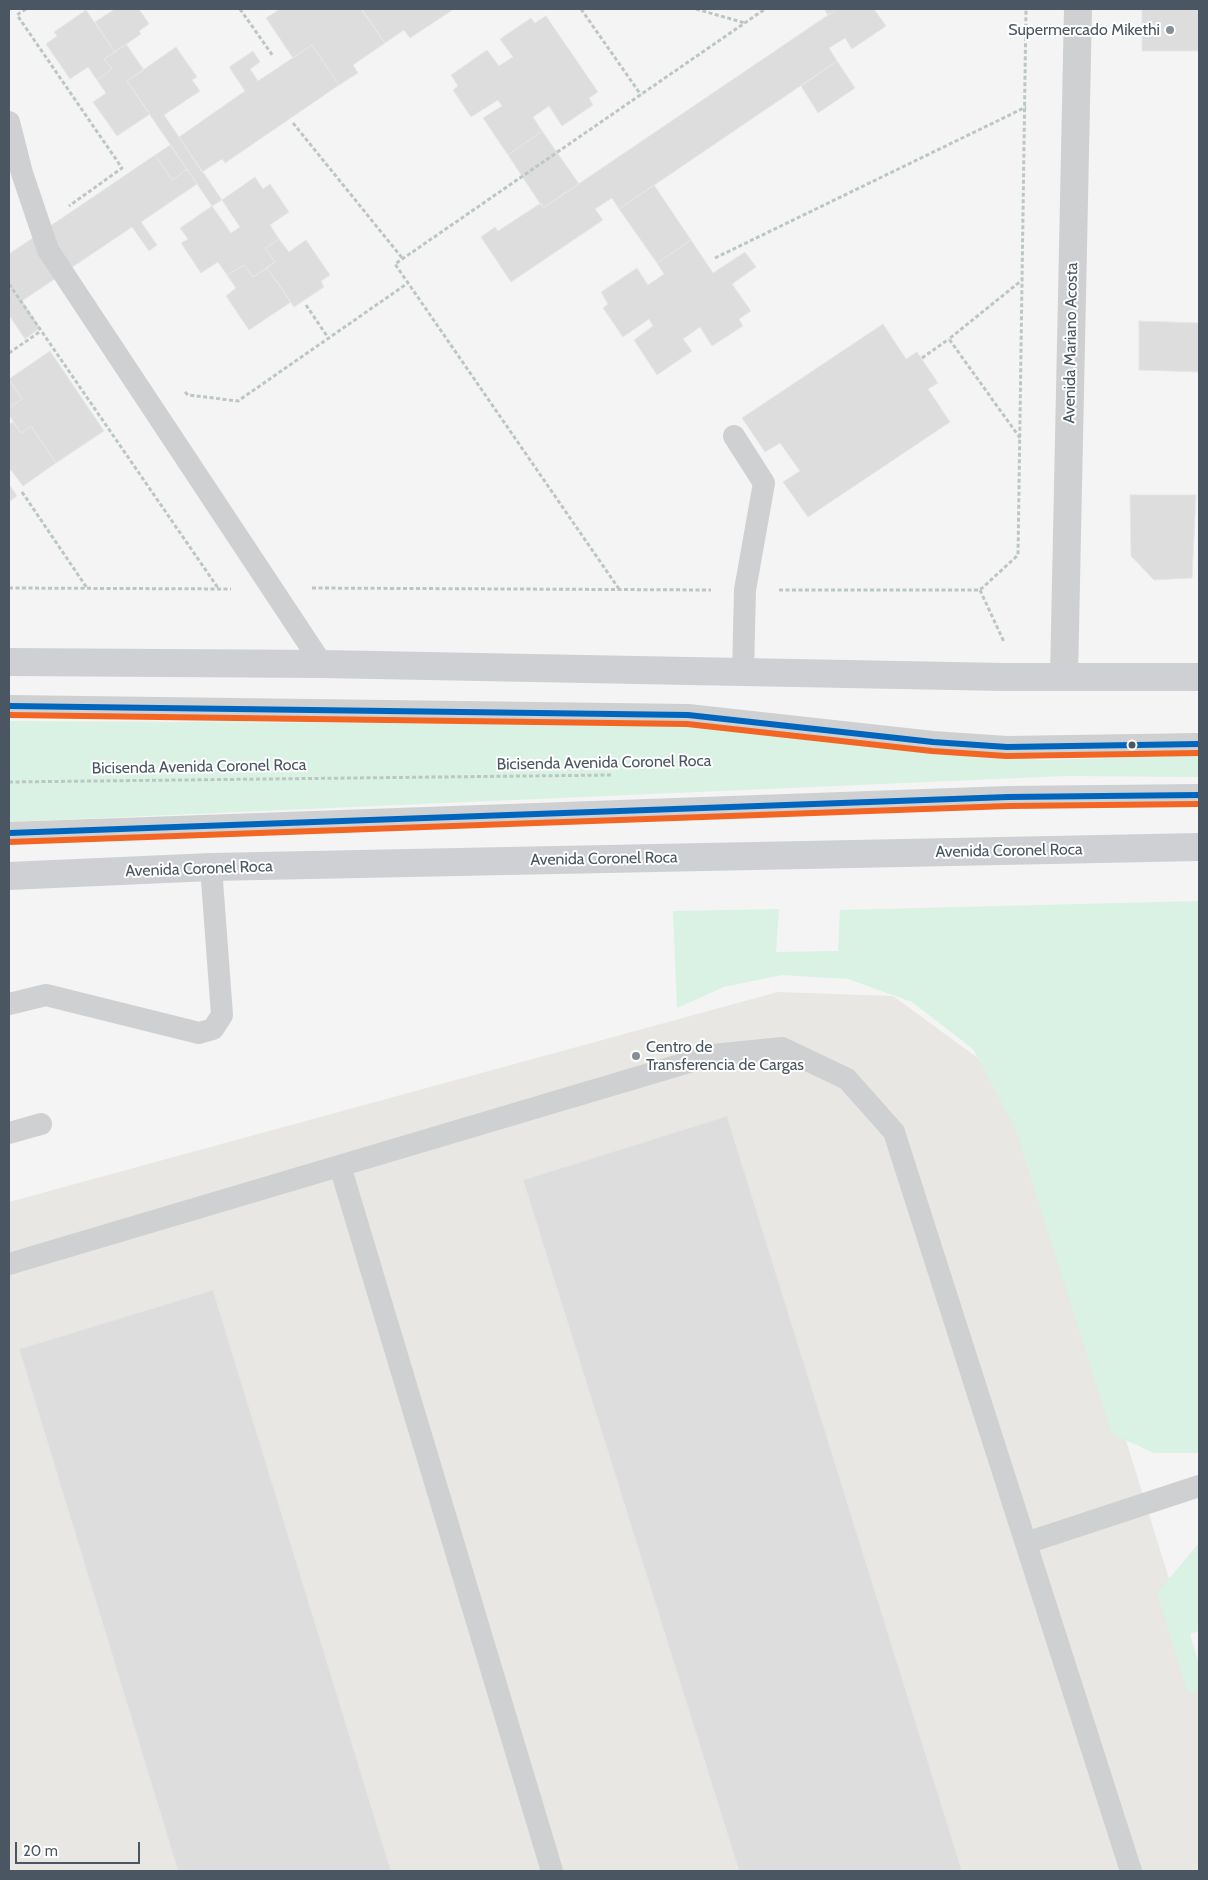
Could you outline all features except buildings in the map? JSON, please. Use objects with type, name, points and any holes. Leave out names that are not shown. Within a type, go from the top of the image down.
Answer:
[{"type":"main road","points":[[9,662],[322,664],[1064,677],[1199,677]]},
{"type":"main road","name":"Avenida Coronel Roca","points":[[9,876],[212,867],[1199,847]]},
{"type":"street","name":"Avenida Mariano Acosta","points":[[1064,677],[1078,9]]},
{"type":"lane","points":[[9,122],[22,173],[48,250],[322,664]]},
{"type":"lane","points":[[734,436],[764,483],[745,590],[743,672]]},
{"type":"lane","points":[[9,706],[688,715],[933,742],[1007,747],[1199,744]]},
{"type":"lane","points":[[9,833],[988,798],[1199,795]]},
{"type":"lane","points":[[9,1004],[46,995],[199,1033],[213,1029],[222,1015],[212,867]]},
{"type":"lane","points":[[9,1264],[712,1055],[782,1048],[847,1079],[894,1132],[1132,1871]]},
{"type":"lane","points":[[9,1133],[41,1124]]},
{"type":"lane","points":[[340,1166],[552,1871]]},
{"type":"lane","points":[[1026,1543],[1199,1486]]},
{"type":"path","points":[[26,9],[17,15],[122,168],[61,211]]},
{"type":"path","points":[[240,9],[273,56]]},
{"type":"path","points":[[581,9],[641,95]]},
{"type":"path","points":[[696,9],[745,23]]},
{"type":"path","points":[[620,589],[395,264],[765,9]]},
{"type":"path","points":[[9,588],[980,590],[1018,555],[1026,9]]},
{"type":"path","points":[[715,258],[1026,107]]},
{"type":"path","points":[[293,123],[403,259]]},
{"type":"path","points":[[922,358],[949,339],[1023,279]]},
{"type":"path","points":[[9,284],[218,589]]},
{"type":"path","points":[[182,387],[188,395],[238,401],[408,284]]},
{"type":"path","points":[[306,305],[329,339]]},
{"type":"path","points":[[9,353],[41,331]]},
{"type":"path","points":[[949,339],[1020,438]]},
{"type":"path","points":[[22,492],[87,589]]},
{"type":"path","name":"Bicisenda Avenida Coronel Roca","points":[[9,782],[618,775]]},
{"type":"shaded area","points":[[778,992],[893,996],[986,1064],[1034,1145],[1199,1675],[1199,1871],[9,1871],[9,1202]]},
{"type":"green space","points":[[9,721],[685,725],[1043,760],[1199,755],[1199,777],[1065,776],[9,822]]},
{"type":"green space","points":[[1199,901],[1199,1453],[1154,1453],[1112,1434],[1015,1128],[973,1049],[912,1002],[848,979],[782,975],[724,987],[677,1008],[673,911],[779,909],[776,952],[838,951],[840,910]]},
{"type":"green space","points":[[1199,1543],[1199,1631],[1190,1634],[1199,1664],[1199,1690],[1188,1694],[1157,1593]]},
{"type":"transit line","points":[[9,706],[688,715],[933,742],[1007,747],[1199,744]]},
{"type":"transit line","points":[[9,715],[687,724],[932,751],[1006,756],[1199,753]]},
{"type":"transit line","points":[[9,833],[1008,797],[1199,795]]},
{"type":"transit line","points":[[9,842],[1008,806],[1199,804]]},
{"type":"place","name":"Supermercado Mikethi","points":[[1170,30]]},
{"type":"place","name":"Centro de Transferencia de Cargas","points":[[636,1056]]}]
